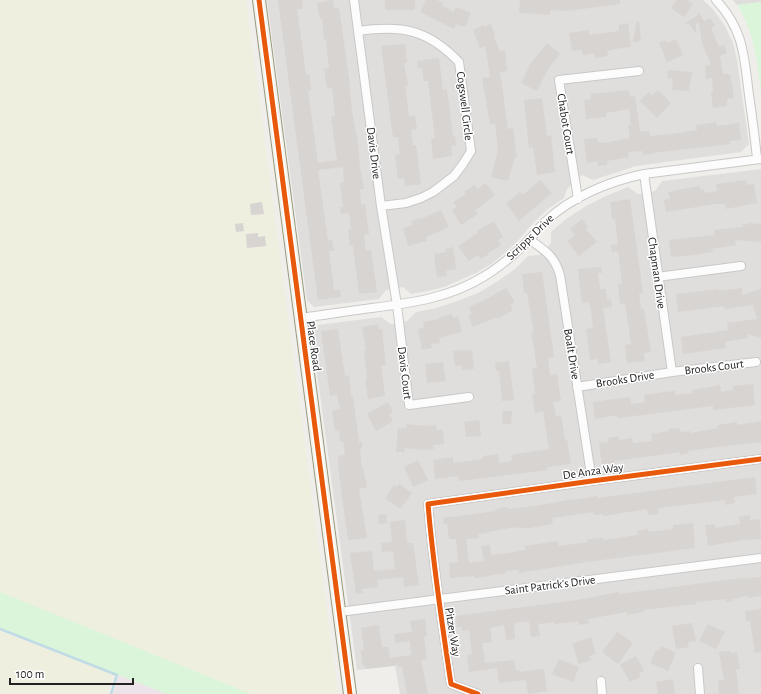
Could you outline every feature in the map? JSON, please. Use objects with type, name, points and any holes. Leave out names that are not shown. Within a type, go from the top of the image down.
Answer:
[{"type":"street","name":"Place Road","points":[[259,0],[350,694]]},
{"type":"street","name":"Davis Drive","points":[[354,0],[381,206],[397,305]]},
{"type":"street","points":[[716,0],[730,17],[741,43],[746,61],[759,159]]},
{"type":"street","name":"Cogswell Circle","points":[[358,31],[386,28],[412,31],[425,36],[449,51],[459,62],[468,128],[471,151],[454,176],[421,198],[406,203],[381,206]]},
{"type":"street","name":"Chabot Court","points":[[578,199],[559,80],[639,71]]},
{"type":"street","name":"Scripps Drive","points":[[300,318],[397,305],[437,297],[468,286],[498,267],[556,212],[593,190],[609,184],[644,174],[759,159]]},
{"type":"street","name":"Chapman Drive","points":[[644,174],[672,372]]},
{"type":"street","name":"Boalt Drive","points":[[529,239],[550,255],[556,264],[560,275],[592,481]]},
{"type":"street","points":[[658,277],[741,266]]},
{"type":"street","name":"Davis Court","points":[[397,305],[409,405],[469,397]]},
{"type":"street","name":"Brooks Court","points":[[672,372],[756,362]]},
{"type":"street","name":"Brooks Drive","points":[[577,387],[672,372]]},
{"type":"street","name":"De Anza Way","points":[[428,504],[761,459]]},
{"type":"street","name":"Pitzer Way","points":[[428,504],[432,556],[452,684],[478,694]]},
{"type":"street","name":"Saint Patrick's Drive","points":[[339,612],[761,558]]},
{"type":"street","points":[[698,668],[700,694]]},
{"type":"street","points":[[601,681],[602,694]]},
{"type":"shaded area","points":[[267,0],[703,0],[713,9],[725,26],[733,43],[737,60],[749,144],[741,152],[636,166],[593,180],[582,175],[567,189],[564,198],[548,209],[534,222],[515,244],[493,263],[476,273],[444,287],[428,291],[411,294],[403,287],[386,290],[379,299],[314,307],[307,300]]},
{"type":"shaded area","points":[[733,0],[761,0],[761,2],[737,5]]},
{"type":"shaded area","points":[[761,169],[761,694],[400,694],[395,666],[357,670],[312,335],[318,325],[381,317],[391,324],[407,321],[416,312],[436,308],[480,292],[515,269],[528,256],[540,255],[551,243],[551,232],[566,219],[586,206],[628,187],[638,194],[655,191],[662,181]]},
{"type":"shaded area","points":[[119,675],[167,694],[113,694]]},
{"type":"green space","points":[[0,0],[246,0],[338,694],[251,694],[0,592]]},
{"type":"green space","points":[[761,2],[761,93],[756,58],[748,26],[737,5]]},
{"type":"green space","points":[[0,592],[251,694],[167,694],[0,629]]},
{"type":"green space","points":[[0,631],[113,675],[107,694],[0,694]]},
{"type":"building","points":[[278,0],[302,0],[303,9],[297,9],[306,75],[309,74],[311,90],[308,90],[318,163],[337,160],[331,117],[335,116],[332,88],[327,89],[324,69],[329,68],[326,39],[324,40],[322,18],[320,19],[317,3],[333,0],[334,8],[339,8],[350,85],[352,111],[357,134],[360,168],[364,189],[360,189],[361,204],[365,204],[369,234],[364,235],[366,251],[371,250],[377,292],[359,294],[353,245],[350,246],[348,230],[351,229],[349,213],[341,214],[340,207],[343,207],[340,183],[344,182],[343,167],[318,170],[328,241],[332,240],[334,251],[329,251],[334,290],[340,290],[341,297],[318,300]]},
{"type":"building","points":[[385,0],[415,0],[415,10],[385,10]]},
{"type":"building","points":[[426,0],[437,0],[443,3],[441,5],[454,12],[456,7],[471,13],[465,27],[456,24],[454,29],[420,12]]},
{"type":"building","points":[[520,0],[620,0],[620,4],[567,11],[550,10],[550,15],[543,15],[519,13]]},
{"type":"building","points":[[677,0],[687,0],[693,4],[684,17],[671,8]]},
{"type":"building","points":[[698,11],[704,21],[710,18],[715,26],[711,28],[719,47],[724,45],[727,53],[720,56],[723,74],[730,74],[734,98],[727,99],[727,106],[713,108],[711,92],[713,92],[712,78],[706,79],[705,66],[711,65],[702,43],[699,23],[696,23],[696,34],[689,24],[684,24],[698,15]]},
{"type":"building","points":[[637,21],[639,21],[641,41],[633,42]]},
{"type":"building","points":[[628,23],[631,47],[607,51],[608,56],[595,58],[594,53],[583,55],[582,50],[572,51],[569,33],[589,30],[589,35],[619,31],[619,25]]},
{"type":"building","points":[[491,24],[494,37],[500,51],[505,50],[507,71],[500,72],[508,129],[513,128],[517,157],[515,157],[508,181],[491,177],[498,151],[495,124],[490,124],[482,78],[490,77],[485,46],[480,48],[473,30],[484,25],[484,27]]},
{"type":"building","points":[[676,39],[683,55],[667,62],[659,43],[666,40],[667,43]]},
{"type":"building","points":[[547,43],[560,54],[548,69],[537,91],[521,83],[531,63]]},
{"type":"building","points":[[405,44],[407,63],[404,63],[408,86],[405,86],[409,116],[415,116],[417,129],[411,130],[413,145],[416,145],[421,184],[405,186],[404,178],[398,179],[395,155],[400,154],[398,137],[393,137],[381,46]]},
{"type":"building","points":[[439,58],[443,90],[447,89],[453,136],[455,136],[456,145],[451,146],[452,156],[433,159],[431,139],[435,138],[428,81],[424,81],[422,68],[418,68],[417,61]]},
{"type":"building","points":[[668,70],[692,72],[689,91],[672,90],[673,79],[667,78]]},
{"type":"building","points":[[629,90],[630,97],[635,96],[640,132],[649,131],[650,136],[672,134],[697,130],[696,125],[716,122],[717,126],[739,123],[741,140],[730,141],[730,144],[643,155],[642,151],[628,152],[629,157],[607,161],[607,165],[598,166],[597,161],[587,163],[584,139],[597,138],[598,142],[604,143],[630,138],[628,125],[631,125],[629,109],[606,113],[606,117],[586,119],[584,100],[591,99],[591,94]]},
{"type":"building","points":[[658,90],[671,103],[657,118],[640,101],[649,92],[652,96]]},
{"type":"building","points":[[542,98],[547,136],[551,135],[555,172],[537,175],[533,147],[529,148],[524,100]]},
{"type":"building","points":[[540,180],[552,193],[519,221],[506,203],[520,192],[523,195]]},
{"type":"building","points":[[746,180],[747,185],[754,184],[757,203],[726,209],[725,204],[715,204],[666,212],[664,200],[670,199],[668,192],[700,186],[700,190],[704,189],[705,193],[717,191],[716,184]]},
{"type":"building","points":[[485,183],[495,195],[475,211],[478,214],[461,225],[452,210],[457,207],[453,202],[466,194],[464,192],[474,185],[478,189]]},
{"type":"building","points":[[630,199],[643,293],[639,294],[641,309],[644,309],[651,352],[644,353],[645,361],[627,363],[625,345],[631,344],[625,303],[620,304],[618,284],[622,283],[618,251],[612,252],[611,245],[618,244],[615,219],[612,219],[610,202]]},
{"type":"building","points":[[262,202],[264,214],[251,215],[250,204]]},
{"type":"building","points":[[441,210],[449,227],[426,237],[427,241],[408,246],[403,228],[413,225],[411,221],[421,219]]},
{"type":"building","points":[[582,219],[588,227],[586,229],[597,242],[579,256],[567,241],[575,235],[570,229]]},
{"type":"building","points":[[494,221],[503,237],[498,240],[501,245],[481,259],[478,255],[469,261],[458,246],[478,233],[477,231]]},
{"type":"building","points":[[243,223],[244,231],[236,232],[235,224]]},
{"type":"building","points":[[748,223],[761,224],[761,242],[735,240],[736,245],[712,249],[713,252],[671,257],[669,240],[714,235],[714,230],[742,227],[743,224],[748,225]]},
{"type":"building","points":[[258,233],[258,237],[265,236],[266,246],[247,248],[246,234]]},
{"type":"building","points":[[453,247],[456,269],[446,271],[447,276],[437,277],[434,254],[446,252],[445,249]]},
{"type":"building","points":[[601,267],[602,273],[598,273],[600,289],[606,289],[607,300],[611,299],[612,307],[603,308],[611,362],[598,364],[598,359],[590,360],[586,329],[593,328],[591,310],[589,302],[582,303],[578,269]]},
{"type":"building","points":[[542,272],[554,357],[548,358],[550,375],[557,374],[561,401],[553,402],[556,416],[561,415],[571,464],[547,467],[547,470],[459,481],[458,476],[435,479],[433,460],[453,457],[453,463],[483,459],[483,456],[498,454],[499,463],[512,461],[511,455],[549,449],[543,411],[535,413],[532,394],[535,394],[532,368],[537,368],[531,330],[534,334],[527,293],[524,293],[522,274]]},
{"type":"building","points":[[506,288],[515,302],[510,305],[513,310],[498,319],[497,317],[473,327],[468,316],[472,314],[469,307]]},
{"type":"building","points":[[742,288],[742,295],[761,289],[761,338],[747,334],[748,338],[725,342],[726,348],[683,354],[681,337],[728,330],[727,323],[757,319],[753,305],[725,309],[724,306],[678,312],[676,294]]},
{"type":"building","points":[[452,314],[453,318],[458,316],[462,332],[439,338],[440,343],[431,344],[432,348],[422,350],[418,329],[424,328],[423,322],[439,319],[438,318]]},
{"type":"building","points":[[378,324],[379,329],[382,329],[386,365],[381,366],[385,396],[368,399],[365,379],[367,379],[364,350],[366,350],[362,327]]},
{"type":"building","points":[[338,329],[345,376],[349,375],[351,396],[353,396],[359,442],[362,442],[362,448],[360,448],[362,468],[363,467],[367,487],[359,489],[367,538],[348,540],[338,467],[338,456],[345,455],[343,441],[340,442],[339,430],[335,431],[332,411],[340,409],[337,395],[330,396],[321,331]]},
{"type":"building","points":[[472,350],[474,369],[462,370],[462,365],[455,366],[453,351]]},
{"type":"building","points":[[509,361],[514,400],[502,401],[499,371],[496,371],[495,363]]},
{"type":"building","points":[[443,362],[446,381],[427,383],[425,364]]},
{"type":"building","points":[[753,384],[755,405],[713,410],[713,406],[618,418],[617,415],[595,419],[593,402],[630,397],[631,404],[645,402],[644,395],[675,391],[675,395],[693,393],[692,390],[720,385],[721,392],[733,390],[733,386]]},
{"type":"building","points":[[388,402],[393,412],[389,414],[393,421],[376,431],[367,414]]},
{"type":"building","points":[[503,411],[512,411],[511,424],[502,424]]},
{"type":"building","points":[[479,420],[481,436],[466,437],[464,422]]},
{"type":"building","points":[[761,421],[761,442],[688,451],[688,453],[680,455],[680,452],[614,461],[615,463],[602,465],[599,443],[609,442],[608,438],[618,436],[619,440],[632,438],[633,443],[652,441],[651,434],[669,431],[669,429],[680,428],[680,432],[690,431],[690,433],[718,428],[717,425],[737,422],[737,425]]},
{"type":"building","points":[[407,424],[424,426],[436,425],[437,430],[443,430],[444,444],[433,445],[434,449],[423,450],[405,448],[404,452],[396,452],[398,428],[406,428]]},
{"type":"building","points":[[418,460],[428,480],[413,487],[404,467]]},
{"type":"building","points":[[755,477],[757,494],[734,497],[735,503],[725,505],[725,500],[667,507],[658,509],[658,514],[648,515],[647,509],[603,516],[603,514],[594,515],[593,512],[552,518],[553,524],[530,528],[516,527],[487,532],[478,534],[479,538],[466,539],[469,563],[484,561],[481,546],[490,545],[491,555],[526,550],[525,546],[558,541],[559,546],[588,542],[587,539],[603,538],[603,540],[638,535],[637,531],[648,529],[648,532],[673,529],[673,525],[693,523],[695,548],[586,562],[519,573],[519,570],[506,571],[506,573],[474,578],[474,576],[450,578],[449,563],[458,562],[456,539],[449,539],[447,524],[444,524],[443,518],[496,511],[495,509],[507,507],[508,509],[535,506],[597,496],[598,498]]},
{"type":"building","points":[[399,484],[412,493],[400,509],[385,498],[394,485],[397,487]]},
{"type":"building","points":[[386,514],[387,523],[379,524],[378,515]]},
{"type":"building","points":[[750,515],[750,520],[760,519],[761,539],[742,540],[708,546],[705,525],[715,524],[715,528],[740,524],[739,517]]},
{"type":"building","points":[[405,520],[407,543],[413,543],[419,585],[404,587],[403,577],[377,580],[378,587],[362,589],[363,593],[356,594],[350,553],[372,551],[374,571],[395,569],[393,551],[382,552],[381,543],[392,542],[390,522]]},
{"type":"building","points":[[761,577],[761,596],[749,598],[748,596],[732,599],[733,601],[726,602],[726,599],[696,602],[696,604],[643,610],[644,612],[627,615],[627,612],[588,619],[589,623],[579,625],[578,621],[538,624],[540,636],[531,637],[529,621],[514,623],[515,639],[506,640],[504,625],[490,628],[492,642],[482,643],[485,663],[514,660],[516,671],[519,670],[520,672],[544,669],[547,691],[528,694],[526,680],[499,683],[497,668],[469,672],[467,655],[472,654],[469,630],[462,631],[462,627],[457,628],[456,616],[577,600],[619,592],[619,594],[742,578]]},
{"type":"building","points":[[761,609],[761,652],[755,653],[750,621],[746,621],[745,611]]},
{"type":"building","points":[[425,619],[427,635],[424,636],[427,659],[421,660],[428,694],[407,694],[402,666],[398,667],[398,665],[365,669],[365,666],[363,666],[361,650],[364,650],[361,628],[379,625],[382,647],[388,647],[390,658],[411,655],[410,641],[395,643],[394,634],[412,632],[410,621]]},
{"type":"building","points":[[692,623],[696,641],[688,642],[689,647],[676,649],[672,626]]},
{"type":"building","points":[[708,624],[725,632],[716,649],[699,641]]},
{"type":"building","points":[[617,632],[633,643],[618,664],[602,652]]},
{"type":"building","points":[[591,637],[596,654],[589,656],[591,660],[579,664],[572,644]]},
{"type":"building","points":[[661,646],[676,653],[668,671],[650,663],[656,650],[659,651]]},
{"type":"building","points":[[730,651],[731,653],[737,652],[740,669],[736,669],[739,694],[719,694],[718,680],[724,680],[719,652]]},
{"type":"building","points":[[636,656],[644,671],[639,673],[640,677],[630,682],[620,665]]},
{"type":"building","points":[[559,659],[579,667],[573,682],[552,674]]},
{"type":"building","points":[[673,679],[675,694],[658,694],[656,682]]},
{"type":"waterway","points":[[0,629],[117,675],[111,694]]},
{"type":"cycle path","points":[[259,0],[350,694]]},
{"type":"cycle path","points":[[478,694],[451,684],[435,572],[428,504],[761,459]]}]
